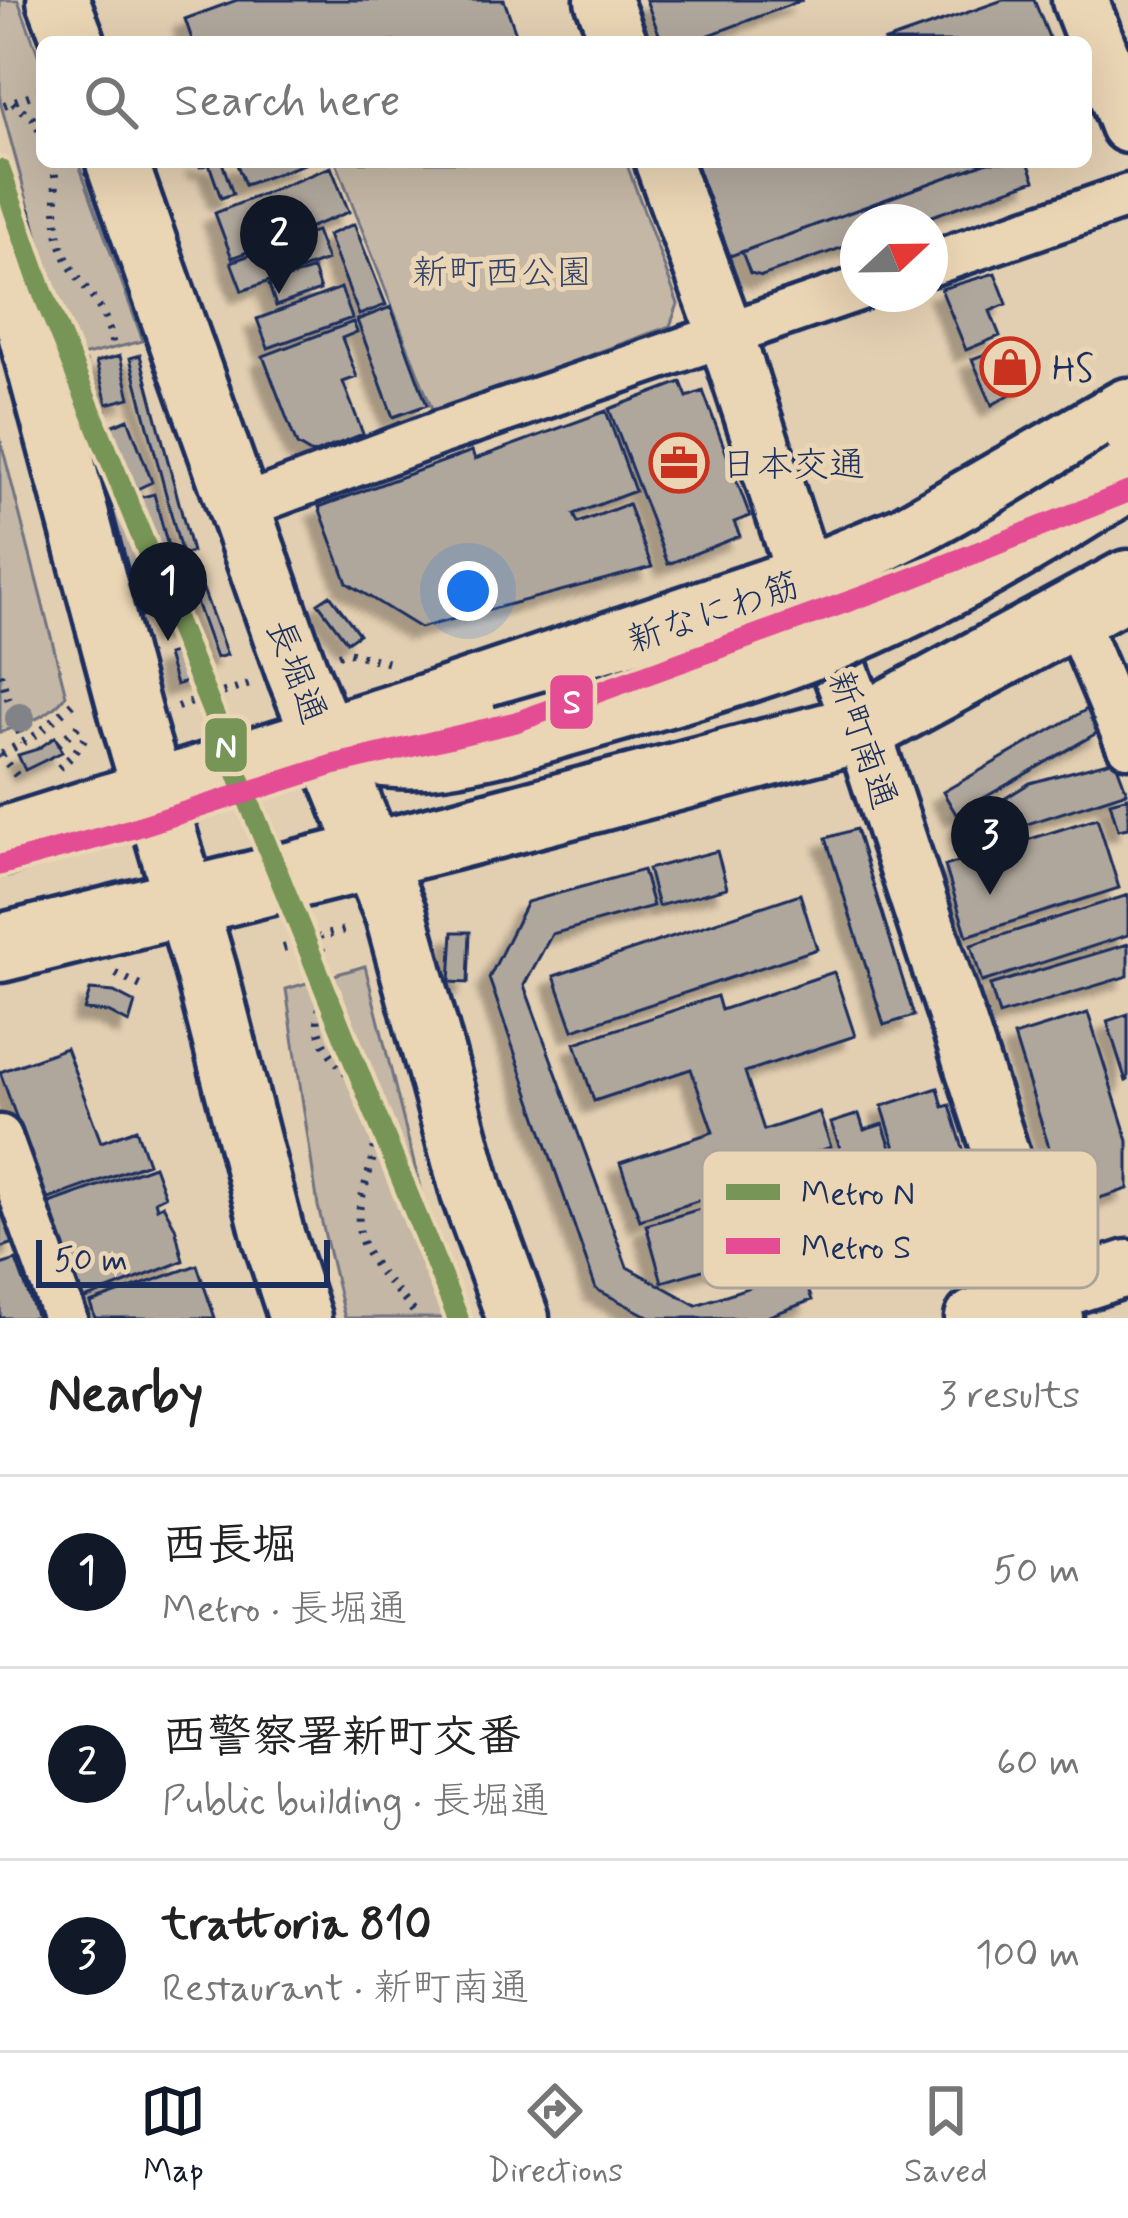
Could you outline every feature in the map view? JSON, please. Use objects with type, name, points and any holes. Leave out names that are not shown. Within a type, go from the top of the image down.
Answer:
[{"type":"main road","name":"長堀通","points":[[119,168],[237,509],[396,915],[472,1192],[518,1318]]},
{"type":"main road","points":[[0,224],[274,1238],[300,1318]]},
{"type":"main road","name":"新なにわ筋","points":[[0,842],[325,741],[806,580],[908,539],[1128,412]]},
{"type":"main road","points":[[325,741],[369,753],[424,757],[504,740],[779,658],[991,560],[1128,476]]},
{"type":"main road","points":[[0,949],[862,728],[1101,599]]},
{"type":"street","points":[[603,0],[617,36]]},
{"type":"street","points":[[1080,0],[1128,125]]},
{"type":"street","name":"新町南通","points":[[665,168],[726,334],[806,580],[862,728],[999,1150]]},
{"type":"street","points":[[948,258],[1128,196]]},
{"type":"street","points":[[237,509],[439,433],[840,295]]},
{"type":"street","points":[[1101,599],[1128,745]]},
{"type":"street","points":[[0,1137],[65,1318]]},
{"type":"street","points":[[1098,1283],[1128,1268]]},
{"type":"street","points":[[973,1318],[1050,1306],[1087,1288]]},
{"type":"path","points":[[36,94],[9,104],[36,124]]},
{"type":"path","points":[[54,168],[63,253],[97,301],[113,349]]},
{"type":"path","points":[[348,652],[391,665]]},
{"type":"path","points":[[0,674],[23,743]]},
{"type":"path","points":[[164,711],[250,684]]},
{"type":"path","points":[[20,780],[1,754],[60,717],[79,696]]},
{"type":"path","points":[[58,744],[87,725],[61,767]]},
{"type":"path","points":[[283,948],[355,927]]},
{"type":"path","points":[[319,938],[326,978],[319,1029],[334,1058],[362,1090],[374,1122],[374,1160],[359,1208],[364,1243],[380,1276],[418,1318]]},
{"type":"path","points":[[118,974],[146,988]]},
{"type":"green space","points":[[0,0],[18,0],[36,49],[36,168],[80,168],[143,341],[70,359],[0,101]]},
{"type":"green space","name":"新町西公園","points":[[338,168],[628,168],[678,304],[670,326],[433,412]]},
{"type":"green space","points":[[0,438],[66,695],[45,714],[0,732]]},
{"type":"green space","points":[[365,966],[425,1207],[465,1318],[345,1318],[343,1311],[318,1206],[286,989]]},
{"type":"building","points":[[237,0],[504,0],[517,36],[191,36],[185,19]]},
{"type":"building","points":[[646,0],[803,0],[707,36],[660,36]]},
{"type":"building","points":[[1003,0],[1034,0],[1049,36],[900,36]]},
{"type":"building","points":[[210,168],[224,168],[233,194],[221,198]]},
{"type":"building","points":[[238,168],[293,168],[245,185]]},
{"type":"building","points":[[328,168],[349,212],[232,258],[215,213]]},
{"type":"building","points":[[697,168],[972,168],[873,204],[840,204],[840,216],[730,256]]},
{"type":"building","points":[[972,168],[1030,168],[1035,180],[948,210],[948,204],[873,204]]},
{"type":"building","points":[[840,216],[840,248],[762,276],[750,273],[742,252]]},
{"type":"building","points":[[354,224],[386,305],[359,315],[328,235]]},
{"type":"building","points":[[316,231],[327,260],[242,291],[231,262]]},
{"type":"building","points":[[313,269],[320,290],[276,306],[269,285]]},
{"type":"building","points":[[995,273],[1007,304],[990,311],[1000,336],[966,350],[948,306],[948,287]]},
{"type":"building","points":[[341,288],[352,318],[268,348],[257,319]]},
{"type":"building","points":[[391,307],[427,405],[393,417],[357,320]]},
{"type":"building","points":[[353,322],[357,332],[342,338],[357,377],[343,382],[363,434],[312,454],[297,445],[263,356]]},
{"type":"building","points":[[1014,343],[1029,383],[992,405],[972,359]]},
{"type":"building","points":[[140,355],[192,552],[182,555],[130,358]]},
{"type":"building","points":[[120,356],[130,398],[107,404],[96,362]]},
{"type":"building","points":[[86,362],[154,613],[141,616],[74,365]]},
{"type":"building","name":"日本交通","points":[[681,382],[687,397],[703,391],[750,516],[734,522],[740,536],[668,564],[609,409]]},
{"type":"building","points":[[606,411],[635,491],[574,514],[578,523],[628,504],[652,567],[420,628],[347,583],[319,507],[472,451],[475,459]]},
{"type":"building","points":[[128,419],[152,482],[137,489],[111,426]]},
{"type":"building","points":[[154,494],[189,625],[165,631],[130,500]]},
{"type":"building","points":[[196,570],[227,655],[216,658],[186,574]]},
{"type":"building","points":[[330,595],[359,634],[347,642],[318,603]]},
{"type":"building","points":[[196,646],[206,676],[176,685],[167,655]]},
{"type":"building","points":[[1089,708],[1102,730],[956,814],[943,792]]},
{"type":"building","points":[[55,737],[62,752],[25,770],[18,755]]},
{"type":"building","points":[[1115,760],[1127,792],[968,843],[962,825],[1030,783]]},
{"type":"building","points":[[1128,797],[1128,828],[1118,830],[1110,802]]},
{"type":"building","points":[[1097,818],[1119,888],[967,936],[945,866]]},
{"type":"building","points":[[856,829],[914,1016],[884,1025],[826,838]]},
{"type":"building","points":[[717,851],[727,888],[658,906],[648,869]]},
{"type":"building","points":[[643,870],[653,906],[552,934],[524,985],[627,1267],[696,1305],[747,1288],[808,1288],[812,1300],[764,1318],[651,1318],[596,1289],[489,978],[527,902]]},
{"type":"building","points":[[800,894],[817,949],[573,1030],[554,976]]},
{"type":"building","points":[[1128,895],[1128,935],[982,982],[971,945]]},
{"type":"building","points":[[453,932],[470,932],[468,983],[450,982]]},
{"type":"building","points":[[1128,944],[1128,976],[999,1015],[990,985]]},
{"type":"building","points":[[834,972],[855,1036],[745,1072],[764,1130],[819,1112],[831,1147],[702,1150],[702,1199],[640,1220],[620,1163],[713,1132],[691,1069],[594,1101],[575,1043],[717,996],[721,1010]]},
{"type":"building","points":[[90,990],[114,992],[135,1003],[129,1023],[108,1012],[84,1010]]},
{"type":"building","points":[[1088,1013],[1128,1141],[1128,1189],[1098,1198],[1098,1150],[1050,1150],[1014,1036]]},
{"type":"building","points":[[1128,1014],[1128,1080],[1126,1081],[1107,1021]]},
{"type":"building","points":[[66,1048],[101,1142],[136,1129],[148,1163],[46,1200],[0,1072]]},
{"type":"building","points":[[938,1088],[943,1107],[950,1105],[964,1150],[896,1150],[882,1106]]},
{"type":"building","points":[[859,1114],[864,1130],[883,1124],[891,1150],[841,1150],[831,1123]]},
{"type":"building","points":[[154,1166],[165,1196],[155,1201],[157,1208],[163,1205],[175,1227],[183,1261],[82,1300],[47,1204]]},
{"type":"building","points":[[0,1193],[17,1242],[0,1248]]},
{"type":"building","points":[[702,1208],[702,1270],[662,1282],[646,1225]]},
{"type":"building","points":[[16,1260],[37,1318],[0,1318],[0,1265]]},
{"type":"building","points":[[197,1265],[215,1318],[95,1318],[90,1303]]},
{"type":"metro line","name":"N","points":[[0,170],[41,288],[458,1318]]},
{"type":"metro line","name":"S","points":[[0,865],[333,765],[516,722],[905,581],[1128,492]]},
{"type":"place","name":"西警察署新町交番","points":[[279,294]]},
{"type":"place","name":"HS","points":[[1010,367]]},
{"type":"place","name":"日本交通","points":[[679,463]]},
{"type":"place","name":"西長堀","points":[[168,641]]},
{"type":"place","name":"trattoria 810","points":[[990,895]]}]
